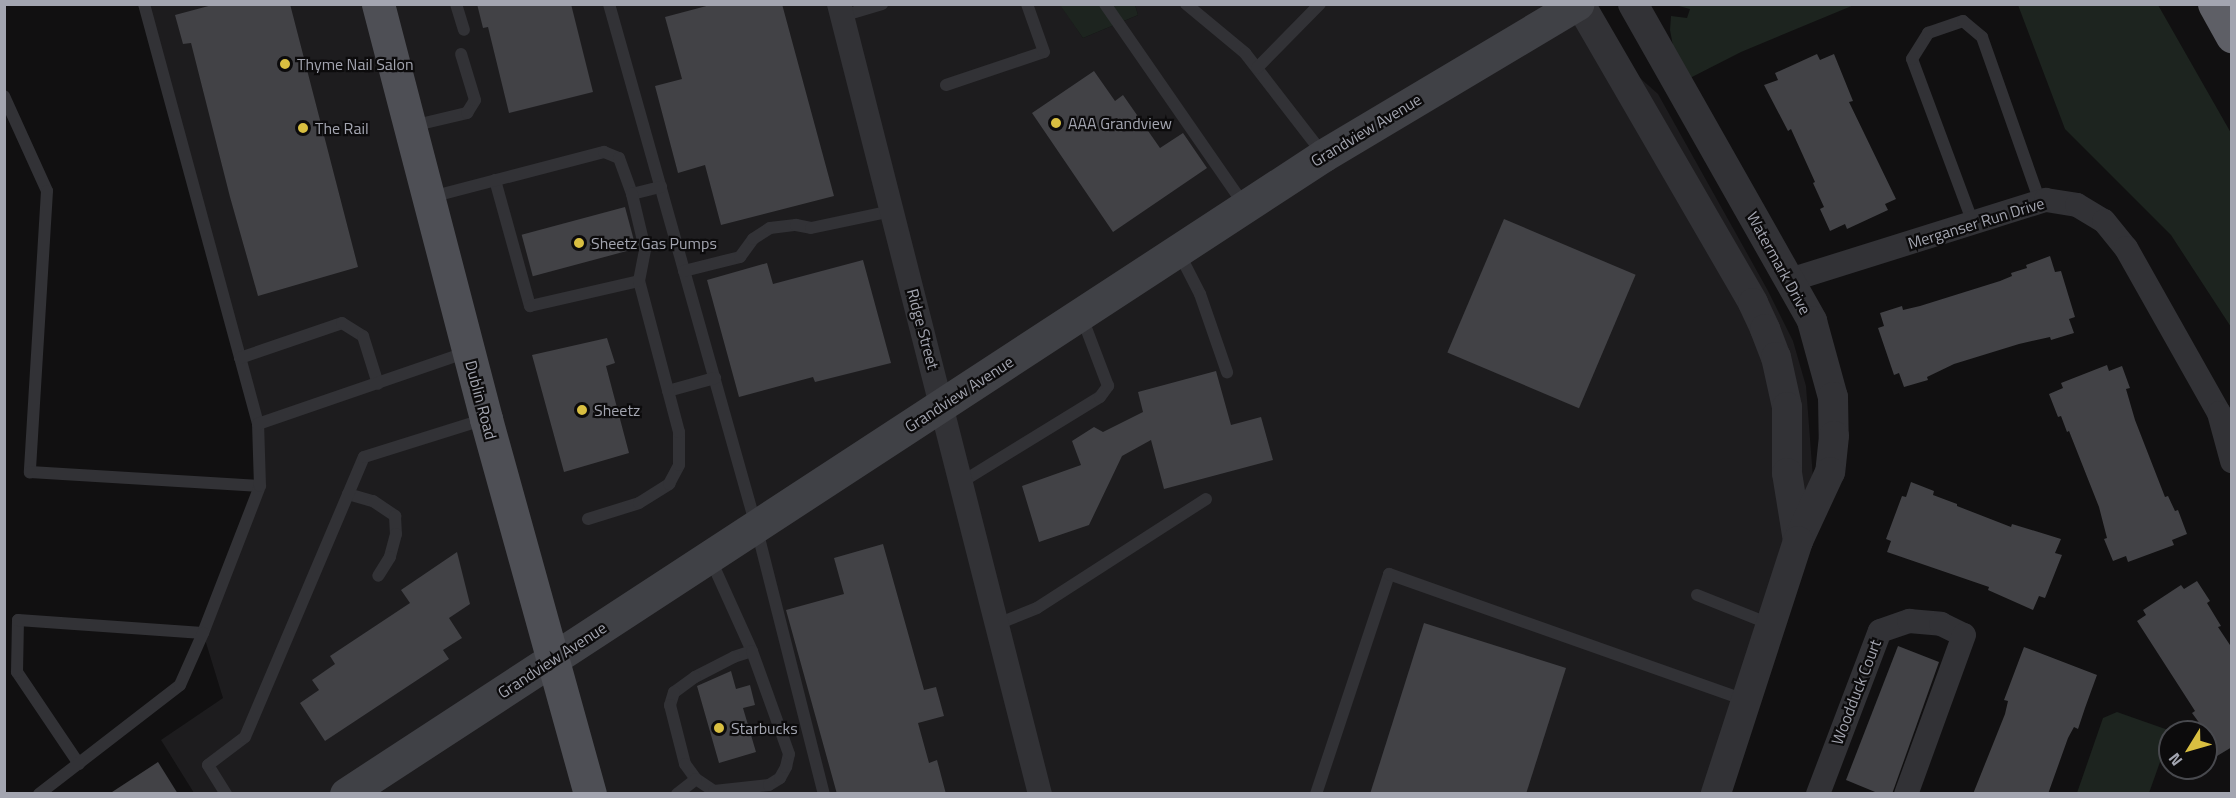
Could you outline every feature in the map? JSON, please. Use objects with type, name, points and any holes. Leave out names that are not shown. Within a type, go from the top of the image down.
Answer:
[{"type":"highway","points":[[2214,4],[2232,36]]},
{"type":"main road","name":"Dublin Road","points":[[378,4],[586,791]]},
{"type":"main road","name":"Grandview Avenue","points":[[357,791],[552,659],[1324,155],[1578,4]]},
{"type":"street","name":"Watermark Drive","points":[[1578,4],[1753,303],[1765,329],[1783,382],[1787,417],[1787,473],[1798,541]]},
{"type":"street","name":"Watermark Drive","points":[[1633,4],[1812,321],[1824,359],[1833,407],[1830,472],[1798,541],[1716,794]]},
{"type":"street","name":"Ridge Street","points":[[840,10],[943,405],[995,625],[1040,794]]},
{"type":"street","name":"Merganser Run Drive","points":[[1790,280],[2040,202],[2057,201],[2077,205],[2104,221],[2126,248],[2219,413],[2232,461]]},
{"type":"street","name":"Woodduck Court","points":[[1818,794],[1880,631],[1909,621],[1941,624],[1964,635],[1906,794]]},
{"type":"lane","points":[[39,794],[180,685],[203,633],[260,486],[258,424],[144,4]]},
{"type":"lane","points":[[456,4],[464,30]]},
{"type":"lane","points":[[609,4],[756,526],[824,794]]},
{"type":"lane","points":[[840,10],[882,4]]},
{"type":"lane","points":[[946,85],[1044,52],[1027,4]]},
{"type":"lane","points":[[1105,4],[1245,206]]},
{"type":"lane","points":[[1186,4],[1245,53],[1324,155]]},
{"type":"lane","points":[[1257,68],[1320,4]]},
{"type":"lane","points":[[1973,223],[1912,59],[1928,33],[1963,21],[1982,37],[2040,202]]},
{"type":"lane","points":[[410,126],[467,113],[475,99],[461,54]]},
{"type":"lane","points":[[4,96],[47,191],[30,471],[260,486]]},
{"type":"lane","points":[[429,197],[604,153],[619,158],[633,194],[645,249],[639,281],[679,432],[679,465],[669,484],[639,503],[588,519]]},
{"type":"lane","points":[[495,180],[530,306],[639,281]]},
{"type":"lane","points":[[633,194],[661,187]]},
{"type":"lane","points":[[684,271],[740,257],[753,239],[770,228],[796,225],[811,228],[892,211]]},
{"type":"lane","points":[[1177,250],[1200,294],[1227,372]]},
{"type":"lane","points":[[960,483],[1100,397],[1108,386],[1080,314]]},
{"type":"lane","points":[[240,358],[342,323],[363,336],[378,384]]},
{"type":"lane","points":[[258,424],[469,351]]},
{"type":"lane","points":[[668,391],[715,378]]},
{"type":"lane","points":[[226,794],[208,765],[245,737],[364,457],[486,419]]},
{"type":"lane","points":[[348,494],[373,501],[395,516],[396,534],[390,557],[378,576]]},
{"type":"lane","points":[[995,625],[1037,608],[1206,499]]},
{"type":"lane","points":[[710,557],[752,651],[789,754],[780,778],[770,785],[714,791],[696,779],[685,764],[670,705],[674,692],[695,677],[734,657],[752,651]]},
{"type":"lane","points":[[1316,794],[1389,574],[1745,700]]},
{"type":"lane","points":[[1697,595],[1770,624]]},
{"type":"lane","points":[[79,764],[17,672],[10,641],[18,620],[203,633]]},
{"type":"lane","points":[[677,794],[696,779]]},
{"type":"shaded area","points":[[1060,4],[1083,38],[1138,15],[1135,5],[1558,5],[1658,94],[1767,289],[1793,341],[1806,386],[1813,478],[1716,793],[194,793],[161,740],[223,698],[203,633],[260,486],[258,424],[144,5]]},
{"type":"shaded area","points":[[1060,5],[1135,5],[1138,15],[1083,38]]},
{"type":"shaded area","points":[[1675,5],[1854,5],[1741,52],[1690,78],[1673,46],[1670,30],[1671,16],[1687,18],[1690,9]]},
{"type":"shaded area","points":[[2018,5],[2158,5],[2231,133],[2231,327],[2171,235],[2065,129]]},
{"type":"shaded area","points":[[2117,712],[2158,726],[2158,768],[2149,793],[2077,793],[2103,718]]},
{"type":"building","points":[[216,4],[290,4],[358,267],[258,296],[191,43],[183,44],[175,15]]},
{"type":"building","points":[[477,4],[571,4],[593,92],[509,113],[488,27],[483,28]]},
{"type":"building","points":[[714,4],[782,4],[834,196],[721,225],[705,165],[678,173],[655,86],[682,79],[665,17]]},
{"type":"building","points":[[1817,54],[1820,60],[1834,54],[1853,101],[1849,102],[1896,199],[1885,204],[1888,210],[1847,229],[1845,224],[1830,231],[1820,209],[1824,207],[1813,183],[1815,182],[1791,129],[1788,131],[1764,85],[1778,80],[1775,73]]},
{"type":"building","points":[[1094,71],[1115,101],[1123,95],[1160,148],[1183,133],[1207,168],[1113,232],[1032,113]]},
{"type":"building","name":"Sheetz Gas Pumps","points":[[625,207],[636,249],[533,276],[522,235]]},
{"type":"building","points":[[1504,219],[1636,275],[1579,408],[1447,352]]},
{"type":"building","points":[[2050,256],[2055,272],[2061,271],[2075,317],[2069,319],[2074,333],[2051,340],[2050,337],[2019,344],[1954,364],[1927,377],[1928,380],[1904,387],[1899,373],[1894,375],[1878,328],[1884,326],[1880,313],[1902,306],[1903,310],[1920,306],[2000,281],[2012,276],[2011,273],[2027,268],[2026,265]]},
{"type":"building","points":[[863,260],[891,363],[815,382],[813,377],[739,397],[707,280],[767,263],[773,284]]},
{"type":"building","name":"Sheetz","points":[[607,338],[615,363],[606,366],[629,453],[564,472],[532,355]]},
{"type":"building","points":[[2107,365],[2109,371],[2122,366],[2130,388],[2126,389],[2135,420],[2165,497],[2168,496],[2175,511],[2178,510],[2187,534],[2172,540],[2174,545],[2128,562],[2126,556],[2113,561],[2104,539],[2107,538],[2099,507],[2069,431],[2067,432],[2061,416],[2058,417],[2049,394],[2063,388],[2061,383]]},
{"type":"building","points":[[1216,371],[1231,425],[1261,417],[1273,460],[1164,489],[1151,440],[1122,456],[1089,525],[1039,542],[1022,486],[1081,465],[1072,441],[1094,427],[1103,432],[1143,412],[1138,392]]},
{"type":"building","points":[[1911,482],[1934,491],[1933,495],[1957,504],[1957,506],[2011,527],[2012,524],[2061,539],[2055,553],[2062,555],[2045,598],[2039,596],[2033,610],[1988,590],[1989,587],[1887,552],[1891,541],[1886,539],[1902,496],[1906,497]]},
{"type":"building","points":[[883,544],[924,690],[936,687],[944,716],[918,723],[929,763],[937,760],[946,794],[837,794],[786,610],[844,594],[834,558]]},
{"type":"building","points":[[457,552],[470,604],[449,618],[462,638],[443,650],[449,659],[325,741],[300,703],[319,690],[312,680],[335,664],[330,656],[410,603],[401,590]]},
{"type":"building","points":[[2197,581],[2210,601],[2207,603],[2221,626],[2218,627],[2232,648],[2232,747],[2218,755],[2218,720],[2197,720],[2192,713],[2195,711],[2137,621],[2146,615],[2143,610],[2181,585],[2184,589]]},
{"type":"building","points":[[1424,623],[1566,668],[1526,794],[1370,794]]},
{"type":"building","points":[[1898,646],[1939,662],[1892,794],[1880,794],[1846,780]]},
{"type":"building","points":[[2024,647],[2097,675],[2078,729],[2074,727],[2068,738],[2048,794],[1973,794],[2005,714],[2008,701],[2004,700]]},
{"type":"building","points":[[731,671],[736,689],[750,685],[755,705],[743,708],[756,752],[719,763],[697,686]]},
{"type":"building","points":[[158,762],[178,794],[109,794]]},
{"type":"place","name":"Thyme Nail Salon","points":[[285,64]]},
{"type":"place","name":"AAA Grandview","points":[[1056,123]]},
{"type":"place","name":"The Rail","points":[[303,128]]},
{"type":"place","name":"Sheetz Gas Pumps","points":[[579,243]]},
{"type":"place","name":"Sheetz","points":[[582,410]]},
{"type":"place","name":"Starbucks","points":[[719,728]]}]
